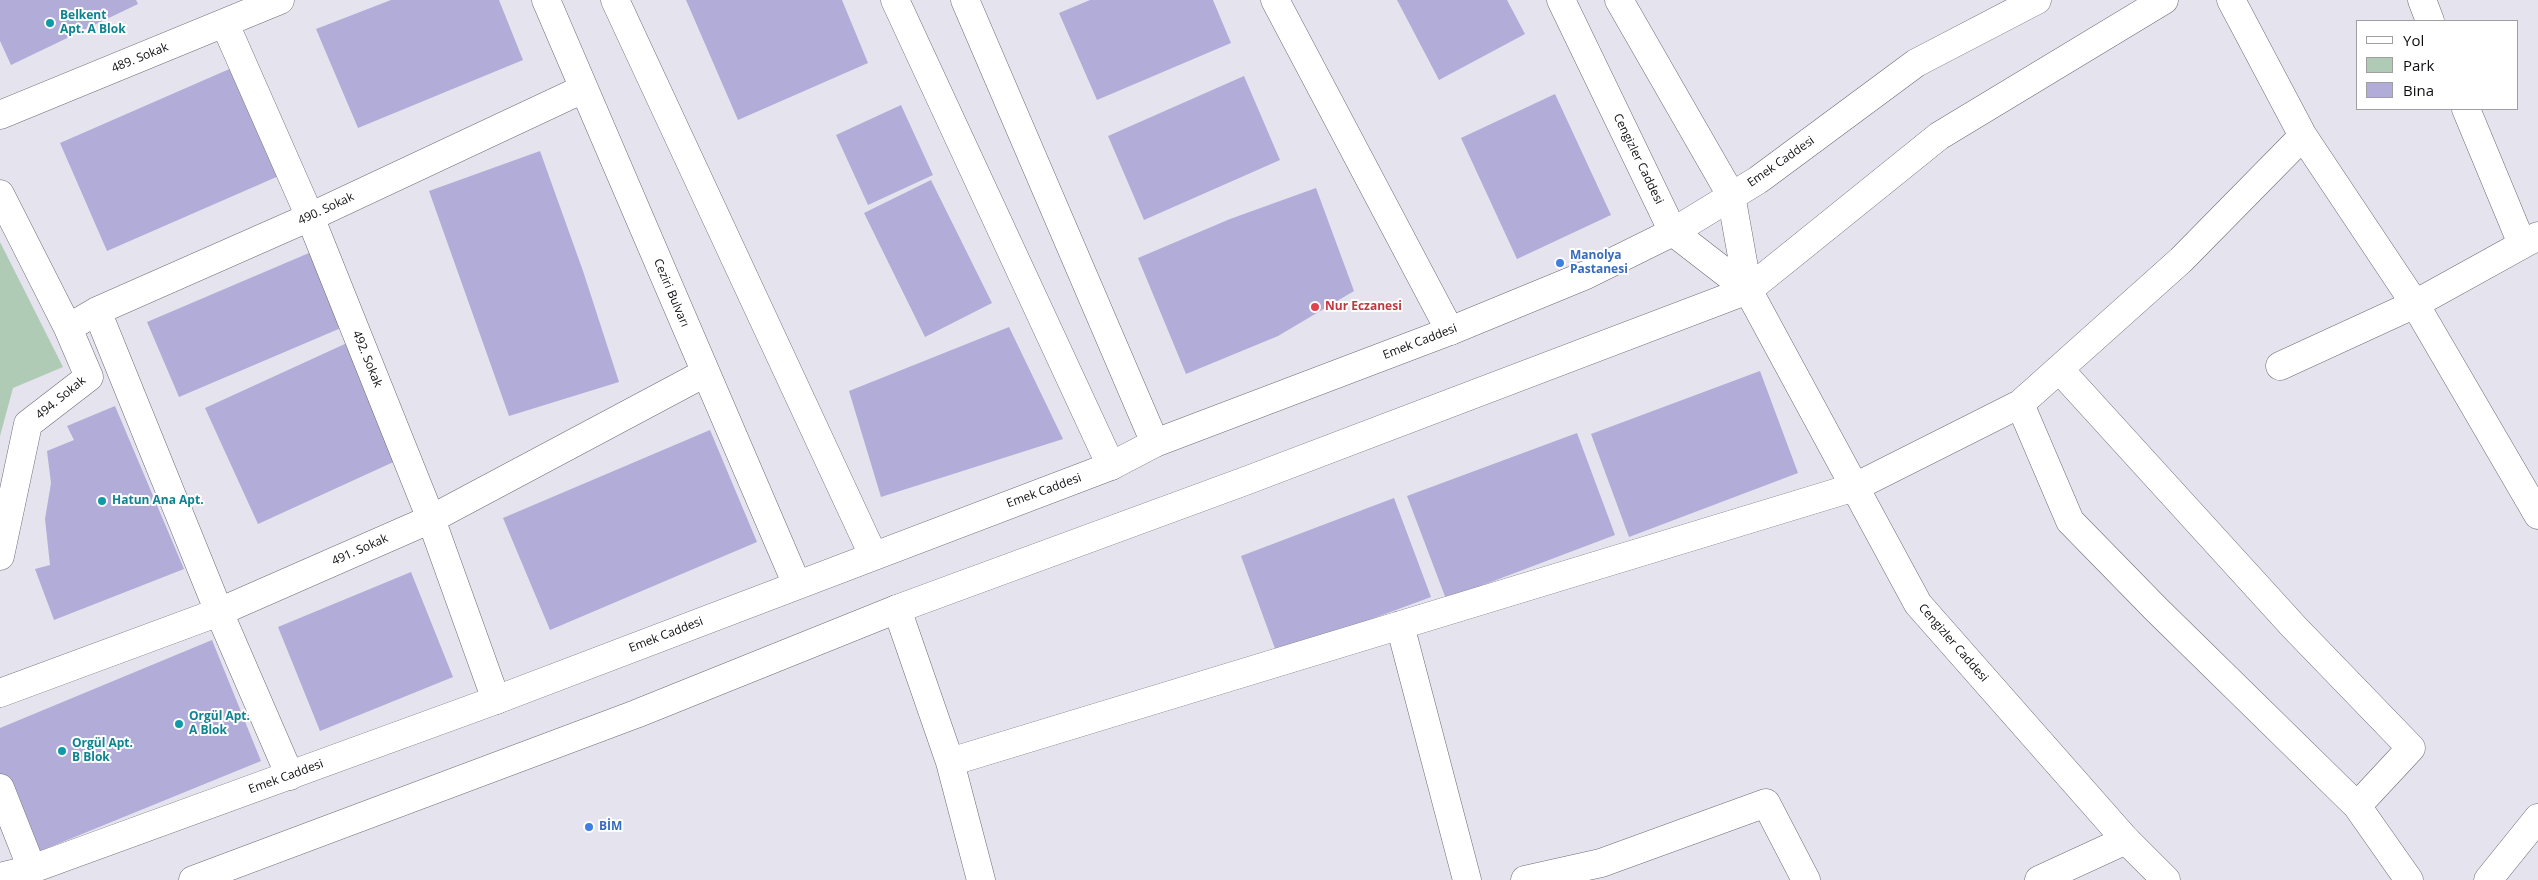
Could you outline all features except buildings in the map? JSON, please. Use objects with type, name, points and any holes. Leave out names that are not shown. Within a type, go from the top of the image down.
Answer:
[{"type":"street","name":"489. Sokak","points":[[0,115],[280,0]]},
{"type":"street","name":"Ceziri Bulvarı","points":[[546,0],[797,585]]},
{"type":"street","points":[[615,0],[873,555]]},
{"type":"street","points":[[895,0],[1111,466]]},
{"type":"street","points":[[965,0],[1155,443]]},
{"type":"street","points":[[1276,0],[1450,331]]},
{"type":"street","name":"Cengizler Caddesi","points":[[1561,0],[1673,232],[1748,290]]},
{"type":"street","name":"Cengizler Caddesi","points":[[1619,0],[1731,195],[1748,290],[1918,604],[2126,840],[2166,880]]},
{"type":"street","name":"Emek Caddesi","points":[[0,877],[32,869],[496,700],[1111,466],[1155,443],[1450,331],[1586,275],[1673,232],[1758,180],[1916,64],[2037,0]]},
{"type":"street","points":[[193,880],[636,714],[897,609],[1248,480],[1748,290],[1939,136],[2164,0]]},
{"type":"street","points":[[2231,0],[2303,136],[2415,304],[2538,515]]},
{"type":"street","points":[[2422,0],[2430,20]]},
{"type":"street","name":"492. Sokak","points":[[224,24],[310,216],[431,519],[496,700]]},
{"type":"street","name":"490. Sokak","points":[[68,328],[97,311],[310,216],[583,89]]},
{"type":"street","points":[[2280,366],[2415,304],[2530,240],[2466,110]]},
{"type":"street","points":[[950,762],[1855,487],[2020,404],[2181,260],[2303,136]]},
{"type":"street","name":"494. Sokak","points":[[0,194],[68,328],[89,378],[28,424],[0,556]]},
{"type":"street","points":[[97,311],[219,612],[290,776]]},
{"type":"street","points":[[2059,368],[2294,627],[2411,748],[2357,806]]},
{"type":"street","name":"491. Sokak","points":[[0,693],[219,612],[431,519],[705,373]]},
{"type":"street","points":[[2020,404],[2070,522],[2357,806],[2409,880]]},
{"type":"street","points":[[897,609],[950,762],[981,880]]},
{"type":"street","points":[[1400,625],[1467,880]]},
{"type":"street","points":[[0,788],[32,869]]},
{"type":"street","points":[[1524,880],[1601,863],[1766,803],[1806,880]]},
{"type":"street","points":[[2488,880],[2538,818]]},
{"type":"street","points":[[2039,880],[2126,840]]},
{"type":"green space","points":[[0,242],[63,367],[13,388],[0,436]]},
{"type":"place","name":"Belkent Apt. A Blok","points":[[50,23]]},
{"type":"place","name":"Manolya Pastanesi","points":[[1560,263]]},
{"type":"place","name":"Nur Eczanesi","points":[[1315,307]]},
{"type":"place","name":"Hatun Ana Apt.","points":[[102,501]]},
{"type":"place","name":"Orgül Apt. A Blok","points":[[179,724]]},
{"type":"place","name":"Orgül Apt. B Blok","points":[[62,751]]},
{"type":"place","name":"BİM","points":[[589,827]]}]
